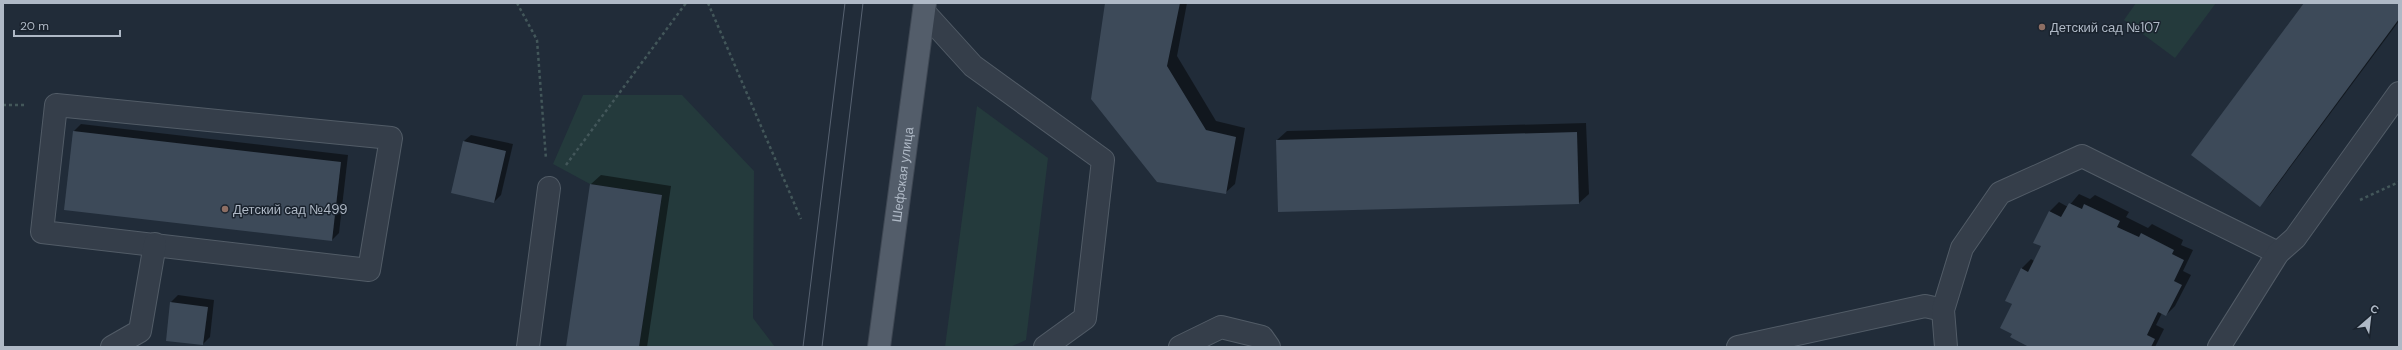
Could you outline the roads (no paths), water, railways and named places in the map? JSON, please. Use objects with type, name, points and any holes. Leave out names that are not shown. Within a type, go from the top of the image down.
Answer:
[{"type":"main road","name":"Шефская улица","points":[[879,347],[924,8]]},
{"type":"lane","points":[[924,8],[973,66],[1103,160],[1085,318],[1045,347]]},
{"type":"lane","points":[[2219,347],[2278,253],[2295,238],[2399,93]]},
{"type":"lane","points":[[56,105],[391,138],[369,270],[155,244],[42,232],[56,105]]},
{"type":"lane","points":[[1946,347],[1943,310],[1962,248],[2000,193],[2082,156],[2278,253]]},
{"type":"lane","points":[[528,347],[549,188]]},
{"type":"lane","points":[[112,347],[140,331],[155,244]]},
{"type":"lane","points":[[1738,347],[1924,306],[1943,310]]},
{"type":"lane","points":[[1180,347],[1221,328],[1262,337],[1269,347]]},
{"type":"tram line","points":[[803,347],[845,3]]},
{"type":"tram line","points":[[822,347],[863,3]]},
{"type":"place","name":"Детский сад №107","points":[[2042,27]]},
{"type":"place","name":"Детский сад №499","points":[[225,209]]}]
